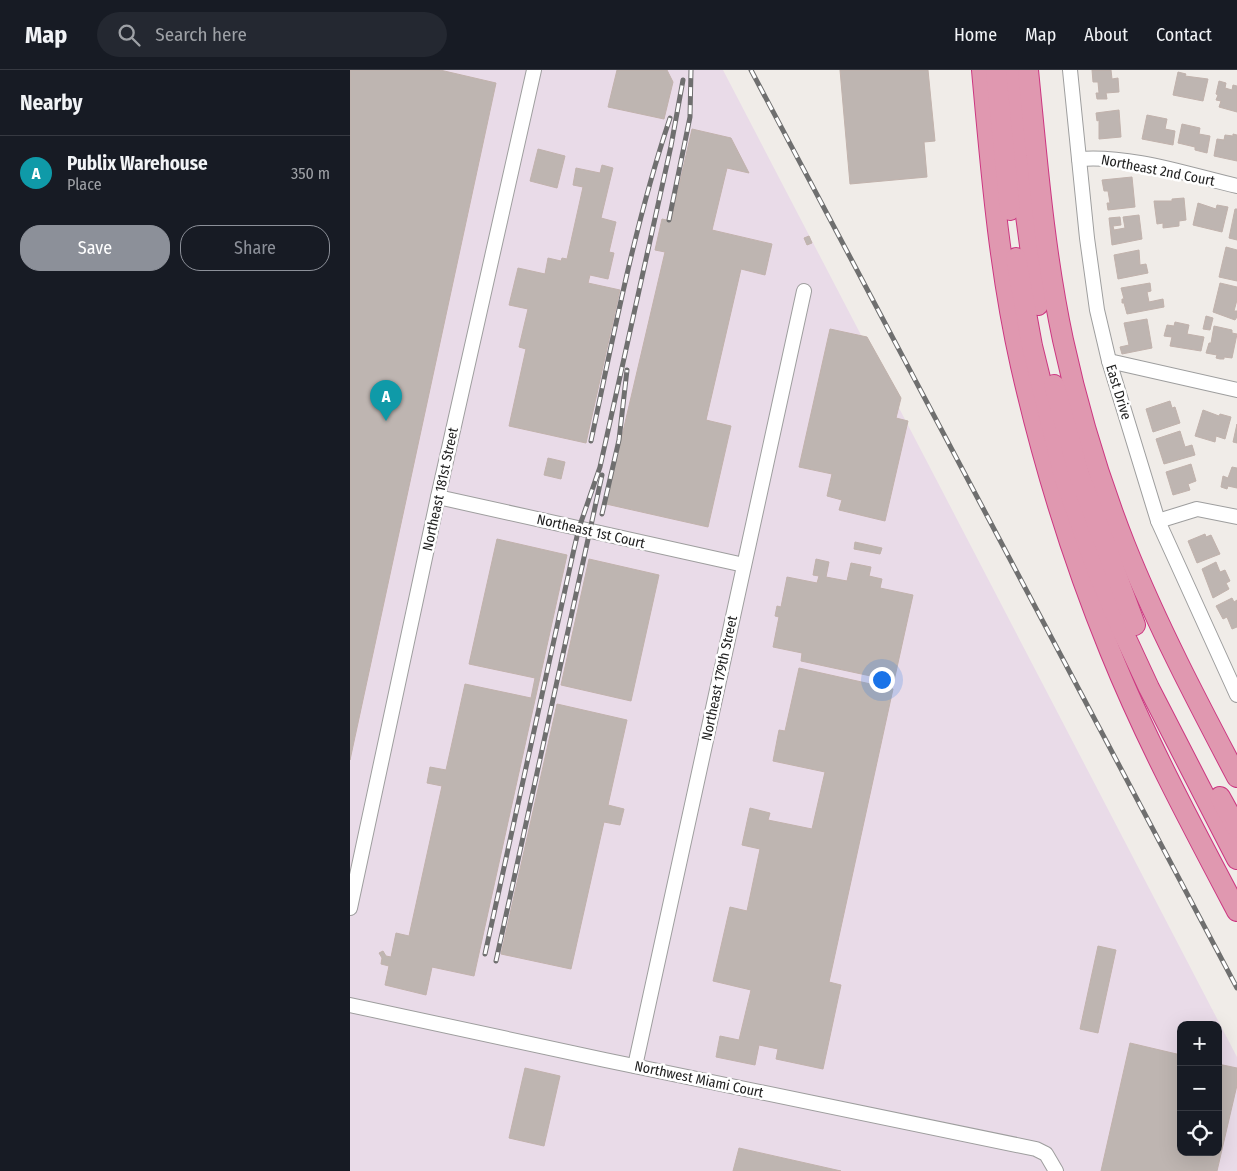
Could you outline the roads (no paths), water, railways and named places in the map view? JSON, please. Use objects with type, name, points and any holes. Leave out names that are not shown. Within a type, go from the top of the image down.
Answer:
[{"type":"highway","points":[[982,70],[993,183],[1012,322],[1030,405],[1053,488],[1076,562],[1114,661],[1143,726],[1237,911]]},
{"type":"highway","points":[[996,70],[1017,267],[1032,346],[1065,480],[1099,575],[1124,634],[1149,688],[1237,858]]},
{"type":"highway","points":[[1010,70],[1018,156],[1036,298],[1054,384],[1079,474],[1136,627],[1188,738],[1237,828]]},
{"type":"highway","points":[[1028,70],[1045,236],[1063,340],[1079,406],[1125,546],[1159,623],[1237,777]]},
{"type":"street","name":"Northeast 181st Street","points":[[350,908],[438,497],[534,70]]},
{"type":"street","name":"East Drive","points":[[1070,70],[1097,310],[1110,361],[1158,521],[1237,694]]},
{"type":"street","name":"Northeast 2nd Court","points":[[1079,159],[1120,160],[1237,186]]},
{"type":"street","name":"Northeast 179th Street","points":[[635,1066],[804,291]]},
{"type":"street","points":[[1110,361],[1237,390]]},
{"type":"street","name":"Northeast 1st Court","points":[[438,497],[744,564]]},
{"type":"street","points":[[1158,521],[1197,509],[1237,517]]},
{"type":"street","name":"Northwest Miami Court","points":[[350,1005],[1036,1149],[1046,1154],[1056,1171]]},
{"type":"railway","points":[[669,220],[690,117],[691,70]]},
{"type":"railway","points":[[751,70],[1237,988]]},
{"type":"railway","points":[[485,954],[574,549],[579,528],[600,467],[671,146],[683,80]]},
{"type":"railway","points":[[591,441],[636,238],[670,118]]},
{"type":"railway","points":[[602,514],[619,440],[627,370]]},
{"type":"railway","points":[[496,961],[602,475]]},
{"type":"place","name":"Publix Warehouse","points":[[386,421]]}]
